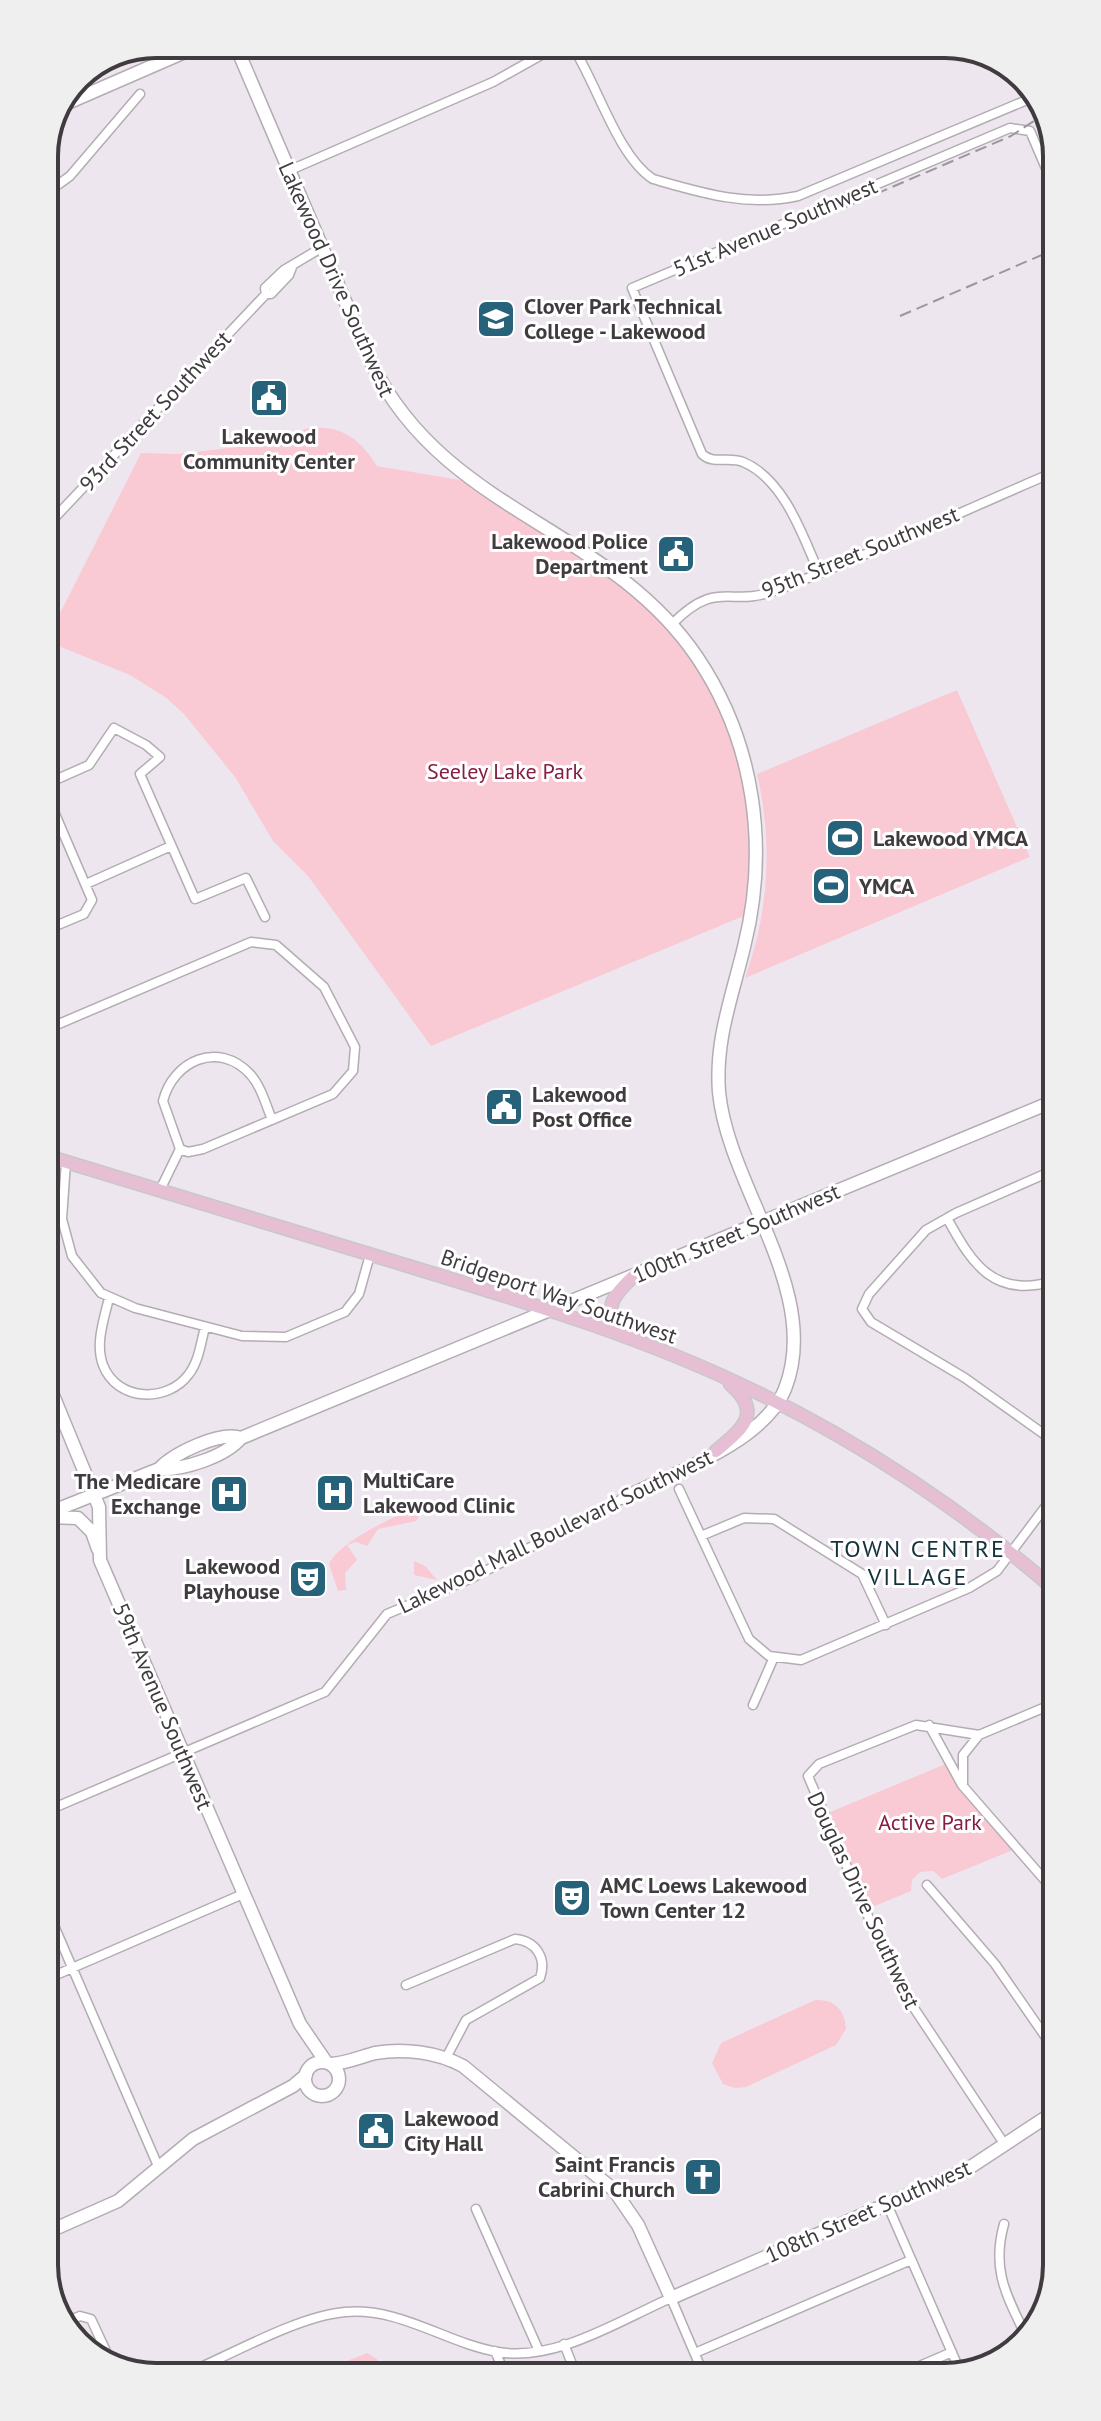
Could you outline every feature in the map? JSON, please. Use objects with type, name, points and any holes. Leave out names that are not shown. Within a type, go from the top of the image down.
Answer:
[{"type":"main road","points":[[77,99],[171,58]]},
{"type":"main road","name":"Lakewood Drive Southwest","points":[[241,58],[380,380],[420,437],[472,482],[623,578],[672,624],[704,669],[740,745],[753,802],[756,875],[751,913],[723,1021],[718,1067],[720,1098],[729,1143],[783,1281],[790,1323],[790,1369],[778,1402]]},
{"type":"main road","name":"100th Street Southwest","points":[[58,1510],[159,1469],[169,1458],[228,1434],[241,1438],[1043,1106]]},
{"type":"main road","name":"Bridgeport Way Southwest","points":[[58,1159],[552,1310],[719,1374],[778,1402],[889,1468],[1043,1580]]},
{"type":"main road","points":[[635,1275],[615,1292],[610,1308],[618,1326],[643,1343]]},
{"type":"main road","points":[[716,1451],[743,1426],[748,1410],[743,1395],[719,1374]]},
{"type":"main road","name":"Lakewood Mall Boulevard Southwest","points":[[624,1498],[716,1451],[754,1427],[778,1402]]},
{"type":"main road","name":"59th Avenue Southwest","points":[[58,1408],[94,1494],[102,1529],[100,1560],[300,2024],[329,2063]]},
{"type":"main road","points":[[58,1517],[83,1521],[92,1532],[100,1560]]},
{"type":"main road","name":"59th Avenue Southwest","points":[[300,2024],[308,2071]]},
{"type":"main road","points":[[254,2107],[312,2092],[328,2095],[351,2069],[393,2052]]},
{"type":"main road","points":[[58,2227],[118,2201],[193,2139],[254,2107],[308,2071],[329,2063],[393,2052],[446,2058],[477,2077],[614,2190],[638,2225],[671,2298]]},
{"type":"main road","points":[[329,2063],[338,2072],[339,2083]]},
{"type":"main road","points":[[308,2071],[312,2092]]},
{"type":"main road","name":"108th Street Southwest","points":[[671,2298],[966,2170],[1043,2119]]},
{"type":"street","points":[[288,171],[493,82],[536,58]]},
{"type":"street","points":[[580,58],[593,78],[629,158],[641,171],[653,179],[739,201],[774,201],[798,196],[1025,101]]},
{"type":"street","points":[[58,184],[70,176],[140,94]]},
{"type":"street","name":"51st Avenue Southwest","points":[[819,573],[795,519],[769,483],[745,463],[714,460],[702,454],[632,288],[1010,128],[1030,131],[1043,161]]},
{"type":"street","name":"93rd Street Southwest","points":[[58,514],[266,294],[265,288],[321,248]]},
{"type":"street","name":"95th Street Southwest","points":[[672,624],[688,608],[706,597],[773,592],[1043,477]]},
{"type":"street","points":[[58,779],[89,765],[114,728],[146,745],[160,757],[140,774],[195,899],[246,878],[265,917]]},
{"type":"street","points":[[58,820],[92,900],[88,910],[58,924]]},
{"type":"street","points":[[86,884],[171,846]]},
{"type":"street","points":[[58,1024],[251,942],[267,943],[283,950],[324,987],[356,1054],[349,1078],[333,1094],[203,1149],[188,1152],[180,1149]]},
{"type":"street","points":[[160,1190],[180,1149],[163,1101],[174,1076],[198,1060],[224,1058],[244,1069],[253,1078],[272,1120]]},
{"type":"street","points":[[66,1162],[61,1208],[68,1248],[82,1273],[109,1298],[205,1327],[273,1340],[316,1327],[351,1305],[359,1294],[370,1255]]},
{"type":"street","points":[[1043,1175],[947,1218],[911,1243],[869,1294],[862,1311],[871,1322],[965,1378],[1043,1433]]},
{"type":"street","points":[[947,1218],[970,1259],[992,1277],[1029,1286],[1043,1283]]},
{"type":"street","points":[[109,1298],[100,1338],[100,1356],[111,1379],[134,1394],[161,1393],[181,1383],[192,1370],[205,1327]]},
{"type":"street","points":[[679,1489],[746,1635],[759,1650],[790,1661],[806,1658],[886,1625],[986,1580],[1043,1510]]},
{"type":"street","name":"Lakewood Mall Boulevard Southwest","points":[[58,1806],[325,1692],[387,1614],[472,1578],[624,1498]]},
{"type":"street","points":[[701,1536],[744,1518],[774,1519],[862,1574],[886,1625]]},
{"type":"street","points":[[753,1705],[774,1657]]},
{"type":"street","points":[[970,1795],[961,1776],[968,1744],[979,1735],[1043,1708]]},
{"type":"street","points":[[929,1725],[979,1735]]},
{"type":"street","points":[[929,1725],[953,1772],[970,1795],[1043,1878]]},
{"type":"street","name":"Douglas Drive Southwest","points":[[929,1725],[902,1730],[819,1764],[809,1772],[813,1792],[902,1989],[1005,2145]]},
{"type":"street","points":[[927,1885],[995,1964],[1043,2033]]},
{"type":"street","points":[[58,1974],[243,1894]]},
{"type":"street","points":[[58,1935],[158,2166]]},
{"type":"street","points":[[406,1985],[515,1939],[527,1942],[537,1951],[543,1968],[540,1978],[466,2020],[446,2058]]},
{"type":"street","points":[[887,2204],[956,2362]]},
{"type":"street","points":[[476,2209],[539,2351]]},
{"type":"street","points":[[1004,2224],[998,2246],[999,2274],[1022,2326]]},
{"type":"street","points":[[695,2353],[911,2260]]},
{"type":"street","points":[[211,2363],[283,2332],[344,2312],[388,2315],[495,2351],[539,2351],[564,2344],[671,2298],[699,2363]]},
{"type":"street","points":[[74,2318],[80,2316],[91,2319],[105,2348]]},
{"type":"street","points":[[564,2344],[572,2363]]},
{"type":"street","points":[[495,2351],[500,2363]]},
{"type":"street","points":[[927,2363],[952,2352]]},
{"type":"green space","name":"Seeley Lake Park","points":[[309,428],[341,432],[357,441],[377,466],[472,482],[623,578],[704,669],[749,781],[751,913],[431,1046],[308,876],[273,841],[235,777],[184,714],[165,697],[130,675],[58,646],[58,617],[141,453],[179,454],[253,445]]},
{"type":"green space","points":[[957,690],[1030,857],[745,978],[759,928],[766,877],[765,826],[757,774]]},
{"type":"green space","points":[[416,1509],[421,1512],[416,1521],[378,1529],[367,1546],[356,1542],[347,1545],[357,1560],[345,1573],[346,1590],[338,1591],[329,1564],[334,1556],[354,1539],[367,1531]]},
{"type":"green space","points":[[414,1561],[425,1566],[437,1580],[414,1575]]},
{"type":"green space","name":"Active Park","points":[[948,1763],[1018,1848],[942,1879],[933,1871],[920,1872],[912,1880],[911,1891],[865,1910],[823,1815]]},
{"type":"green space","points":[[815,2000],[828,2001],[838,2007],[844,2016],[846,2029],[836,2045],[746,2087],[735,2088],[723,2084],[712,2063],[721,2043]]},
{"type":"green space","points":[[367,2353],[378,2363],[342,2363]]},
{"type":"railway","points":[[843,208],[1011,136],[1036,120]]},
{"type":"railway","points":[[900,316],[1043,254]]},
{"type":"place","name":"Clover Park Technical College - Lakewood","points":[[496,319]]},
{"type":"place","name":"Lakewood Community Center","points":[[269,398]]},
{"type":"place","name":"Lakewood Police Department","points":[[676,554]]},
{"type":"place","name":"Lakewood YMCA","points":[[845,838]]},
{"type":"place","name":"YMCA","points":[[831,886]]},
{"type":"place","name":"Lakewood Post Office","points":[[504,1107]]},
{"type":"place","name":"MultiCare Lakewood Clinic","points":[[335,1493]]},
{"type":"place","name":"The Medicare Exchange","points":[[229,1494]]},
{"type":"place","name":"Lakewood Playhouse","points":[[308,1579]]},
{"type":"place","name":"AMC Loews Lakewood Town Center 12","points":[[572,1898]]},
{"type":"place","name":"Lakewood City Hall","points":[[376,2131]]},
{"type":"place","name":"Saint Francis Cabrini Church","points":[[703,2177]]},
{"type":"district","name":"TOWN CENTRE VILLAGE","points":[[918,1562]]}]
